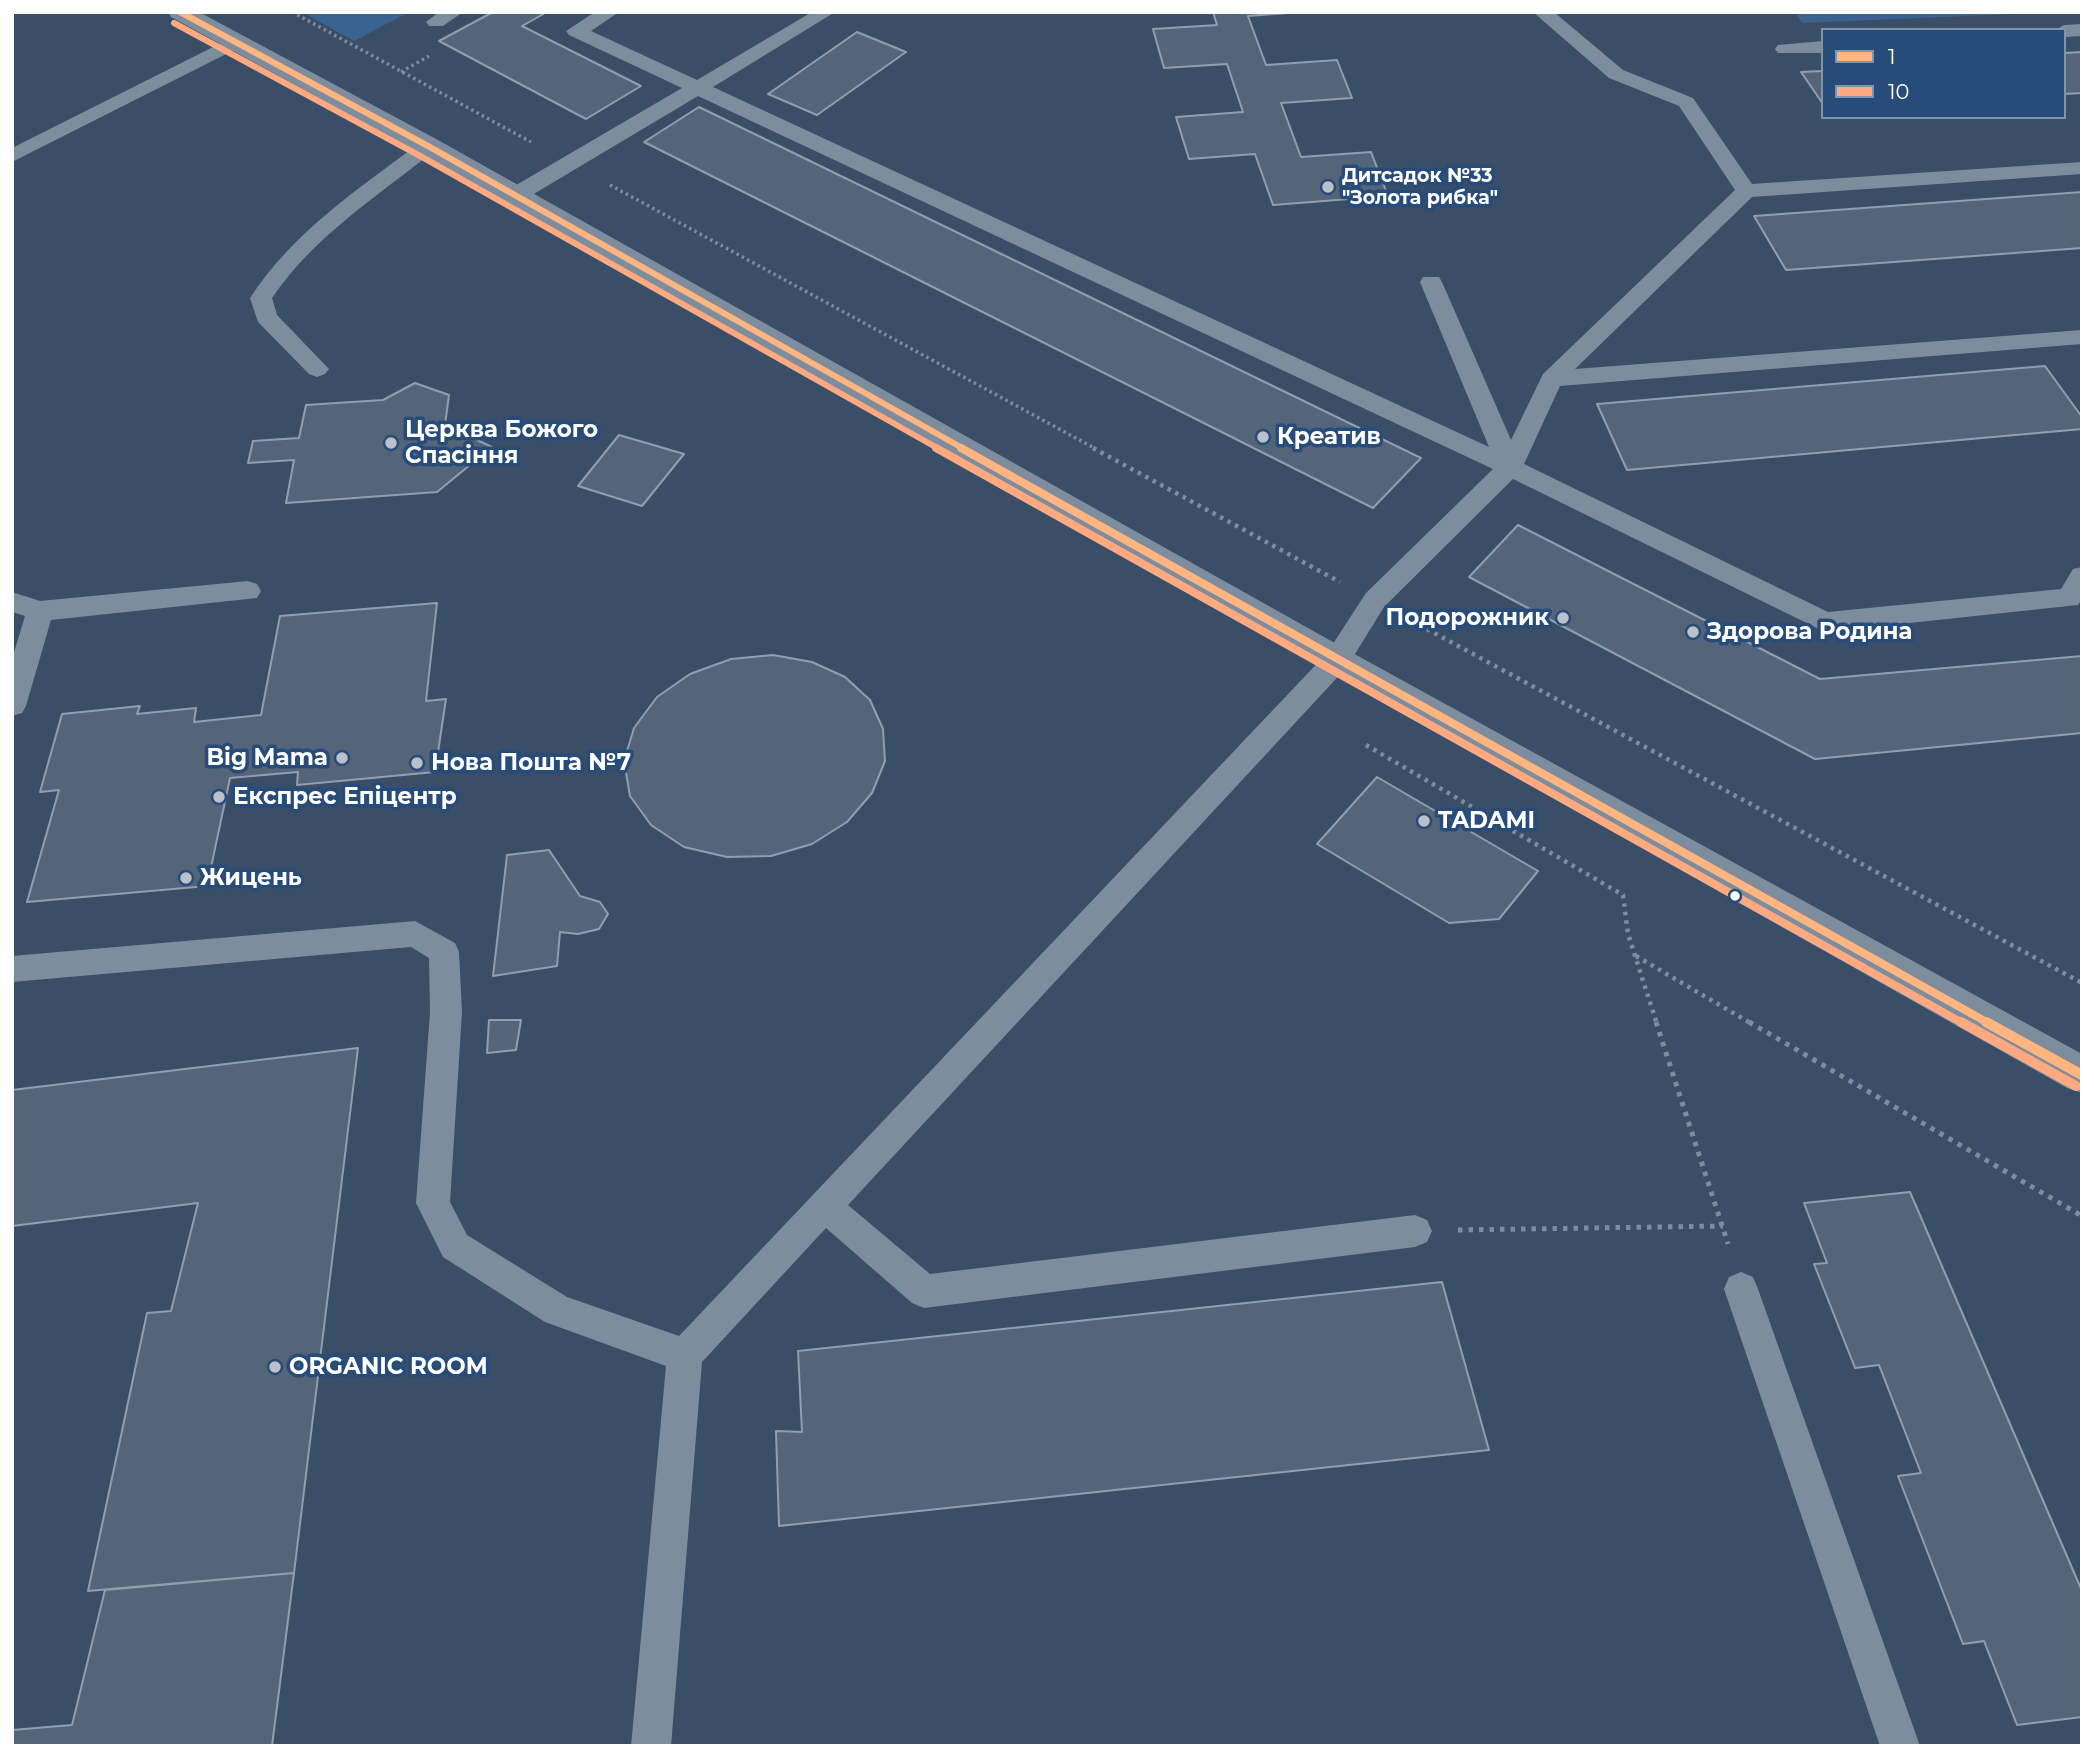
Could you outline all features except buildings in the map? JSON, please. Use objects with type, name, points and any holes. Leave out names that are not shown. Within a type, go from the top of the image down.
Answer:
[{"type":"street","points":[[180,12],[429,146],[1337,660],[2082,1075]]},
{"type":"lane","points":[[436,22],[454,12]]},
{"type":"lane","points":[[610,12],[576,31],[695,89],[1510,467],[1825,622],[2069,598],[2082,576]]},
{"type":"lane","points":[[514,196],[826,12]]},
{"type":"lane","points":[[1542,12],[1616,74],[1686,103],[1746,191]]},
{"type":"lane","points":[[12,156],[235,42]]},
{"type":"lane","points":[[1785,49],[1821,47]]},
{"type":"lane","points":[[317,369],[266,317],[261,298],[274,277],[316,234],[429,146]]},
{"type":"lane","points":[[651,1746],[685,1355],[1337,660],[1375,600],[1510,467],[1551,379],[1746,191],[2082,168]]},
{"type":"lane","points":[[1431,282],[1510,467]]},
{"type":"lane","points":[[1551,379],[2082,337]]},
{"type":"lane","points":[[12,602],[40,611],[247,591]]},
{"type":"lane","points":[[12,706],[40,611]]},
{"type":"lane","points":[[12,969],[415,934],[444,953],[446,1012],[433,1203],[455,1246],[557,1310],[685,1355]]},
{"type":"lane","points":[[824,1205],[924,1291],[1415,1231]]},
{"type":"lane","points":[[1741,1289],[1900,1746]]},
{"type":"path","points":[[292,12],[2082,983]]},
{"type":"path","points":[[401,72],[433,54]]},
{"type":"path","points":[[1366,745],[1623,895],[1628,934],[1723,1226],[1415,1231]]},
{"type":"path","points":[[1636,956],[2082,1216]]},
{"type":"shaded area","points":[[302,12],[409,12],[354,41]]},
{"type":"shaded area","points":[[1795,12],[2060,12],[1802,23]]},
{"type":"transit line","name":"1","points":[[180,12],[428,146],[1337,660],[2082,1075]]},
{"type":"transit line","name":"10","points":[[174,23],[422,157],[1331,671],[2076,1086]]},
{"type":"place","name":"Дитсадок №33 \"Золота рибка\"","points":[[1328,187]]},
{"type":"place","name":"Креатив","points":[[1263,437]]},
{"type":"place","name":"Церква Божого Спасіння","points":[[391,443]]},
{"type":"place","name":"Подорожник","points":[[1563,618]]},
{"type":"place","name":"Здорова Родина","points":[[1693,632]]},
{"type":"place","name":"Big Mama","points":[[342,758]]},
{"type":"place","name":"Нова Пошта №7","points":[[417,763]]},
{"type":"place","name":"Експрес Епіцентр","points":[[219,797]]},
{"type":"place","name":"TADAMI","points":[[1424,821]]},
{"type":"place","name":"Жицень","points":[[186,878]]},
{"type":"place","name":"ORGANIC ROOM","points":[[275,1367]]}]
